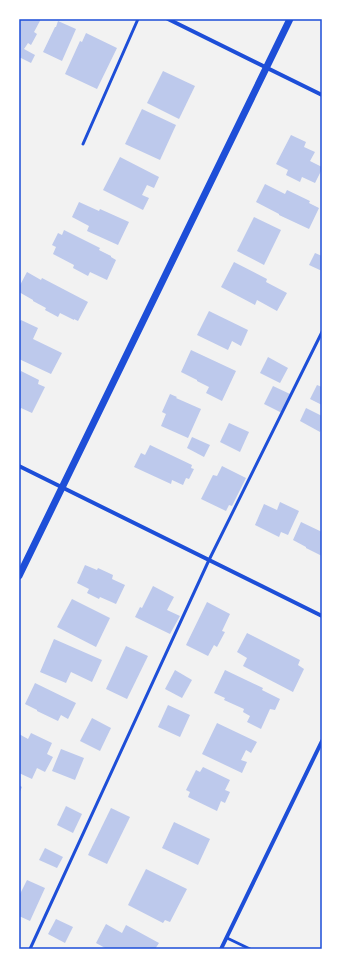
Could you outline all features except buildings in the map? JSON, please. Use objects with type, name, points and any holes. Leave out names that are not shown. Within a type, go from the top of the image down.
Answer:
[{"type":"street","points":[[168,19],[322,95]]},
{"type":"street","points":[[19,576],[290,19]]},
{"type":"street","points":[[19,466],[322,616]]},
{"type":"street","points":[[221,949],[322,741]]},
{"type":"lane","points":[[83,144],[138,19]]},
{"type":"lane","points":[[30,949],[209,560],[322,332]]},
{"type":"lane","points":[[227,938],[250,949]]}]
